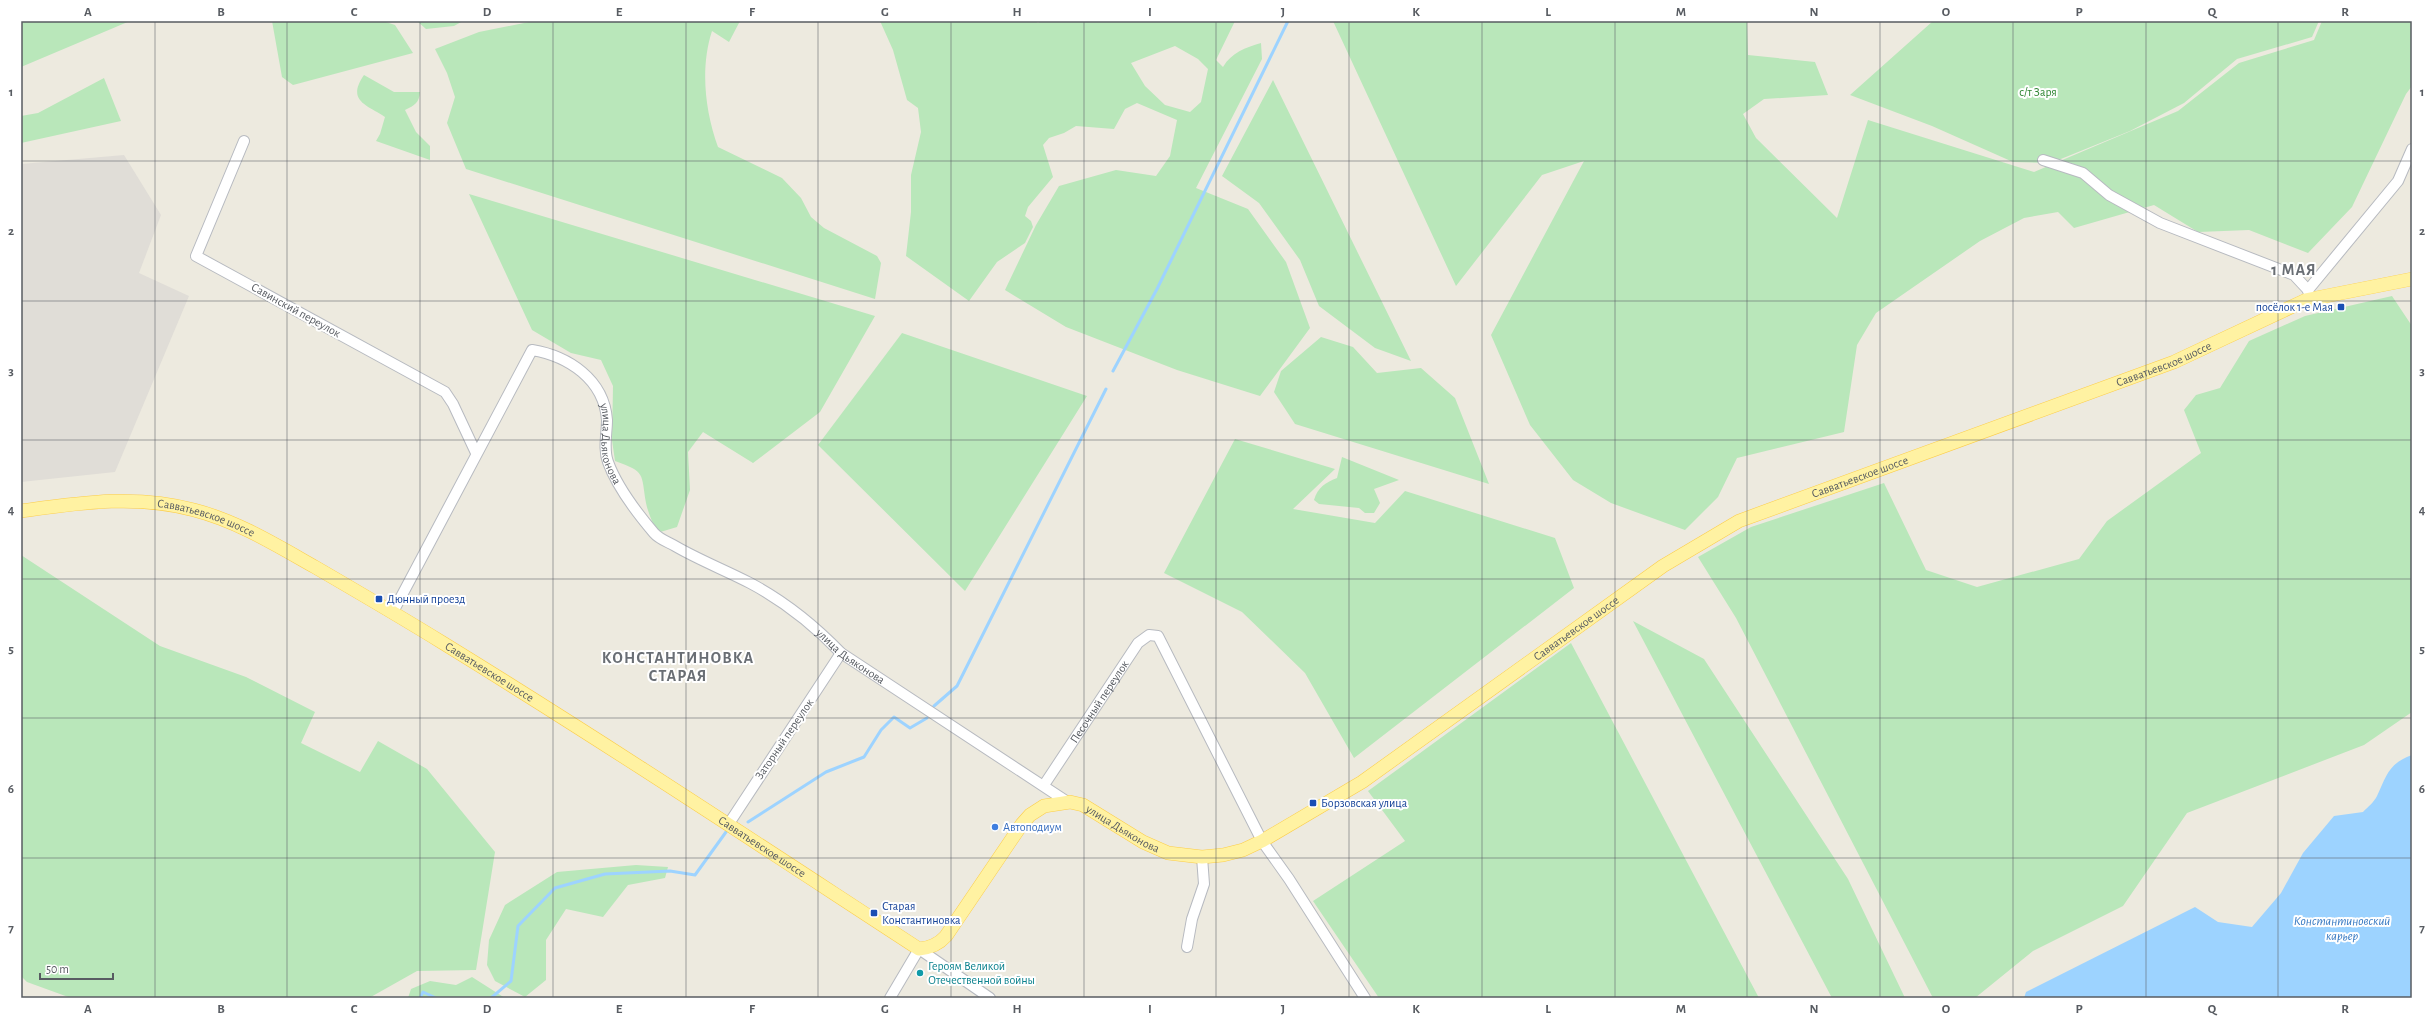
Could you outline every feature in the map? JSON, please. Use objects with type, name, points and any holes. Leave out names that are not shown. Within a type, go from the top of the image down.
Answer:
[{"type":"main road","name":"Савватьевское шоссе","points":[[1262,841],[1362,782],[1662,566],[1729,526],[1760,512],[2174,362],[2309,294],[2412,278]]},
{"type":"main road","name":"Савватьевское шоссе","points":[[21,511],[122,500],[162,503],[195,510],[228,521],[268,541],[392,612],[538,702],[919,949]]},
{"type":"main road","name":"улица Дьяконова","points":[[1066,801],[1085,807],[1156,848],[1182,856],[1202,857],[1233,853],[1262,841]]},
{"type":"main road","points":[[919,949],[932,946],[946,936],[1026,819],[1044,806],[1066,801]]},
{"type":"street","name":"Савинский переулок","points":[[244,141],[196,256],[445,392],[453,404],[476,453]]},
{"type":"street","points":[[2044,160],[2082,173],[2109,195],[2160,223],[2294,276],[2309,294],[2398,181],[2412,149]]},
{"type":"street","name":"улица Дьяконова","points":[[476,453],[532,350],[544,352],[562,359],[584,372],[593,382],[603,400],[606,419],[605,452],[608,462],[622,489],[655,534],[707,564],[751,584],[815,626],[841,653],[1044,785],[1066,801]]},
{"type":"street","points":[[392,612],[476,453]]},
{"type":"street","name":"Песочный переулок","points":[[1044,785],[1138,643],[1152,634],[1158,636],[1162,641],[1262,841]]},
{"type":"street","name":"Заторный переулок","points":[[728,825],[841,653]]},
{"type":"street","points":[[1262,841],[1290,879],[1365,998]]},
{"type":"street","points":[[1187,947],[1192,919],[1204,884],[1202,857]]},
{"type":"street","points":[[890,998],[919,949],[990,998]]},
{"type":"shaded area","points":[[124,155],[161,215],[139,273],[189,296],[115,472],[21,482],[21,164]]},
{"type":"green space","points":[[21,21],[130,21],[21,67]]},
{"type":"green space","points":[[272,21],[383,21],[395,25],[413,53],[293,85],[282,77]]},
{"type":"green space","points":[[417,21],[463,21],[454,26],[426,29]]},
{"type":"green space","points":[[534,21],[740,21],[729,42],[712,31],[708,45],[705,74],[707,104],[718,147],[782,178],[801,198],[811,217],[824,228],[877,256],[881,263],[875,299],[466,169],[447,123],[455,97],[447,73],[435,49],[479,32]]},
{"type":"green space","points":[[880,21],[1035,21],[1038,23],[1041,21],[1235,21],[1216,60],[1223,67],[1235,54],[1261,43],[1262,59],[1196,188],[1248,209],[1286,262],[1310,328],[1260,396],[1177,370],[1066,327],[1005,290],[1036,225],[1059,186],[1116,170],[1156,176],[1170,156],[1177,120],[1137,103],[1125,109],[1114,129],[1076,126],[1064,133],[1049,138],[1043,145],[1053,177],[1028,207],[1025,216],[1031,221],[1033,227],[1025,243],[997,262],[969,301],[906,256],[911,212],[911,175],[921,132],[918,108],[907,100],[893,50]],"holes":[[[1175,46],[1198,59],[1208,69],[1201,102],[1190,112],[1165,105],[1145,86],[1131,63]]]},
{"type":"green space","points":[[1333,21],[1747,21],[1748,55],[1815,62],[1828,95],[1764,99],[1743,114],[1756,138],[1837,218],[1868,120],[2034,172],[2178,111],[2239,63],[2314,40],[2322,21],[2412,21],[2412,86],[2406,94],[2352,207],[2308,253],[2249,230],[2198,232],[2154,205],[2074,228],[2058,212],[2024,218],[1980,241],[1876,313],[1857,345],[1844,432],[1737,458],[1718,497],[1685,530],[1611,503],[1573,480],[1530,425],[1491,335],[1584,161],[1542,175],[1456,286]]},
{"type":"green space","name":"с/т Заря","points":[[1933,21],[2319,21],[2312,37],[2237,59],[2184,103],[2130,131],[2051,163],[2013,162],[1932,126],[1850,95]]},
{"type":"green space","points":[[364,75],[394,92],[420,92],[419,99],[416,103],[405,110],[416,132],[430,146],[430,160],[376,141],[380,134],[385,117],[366,105],[358,97],[357,91]]},
{"type":"green space","points":[[104,78],[121,121],[21,143],[21,116],[38,113]]},
{"type":"green space","points":[[1273,80],[1411,361],[1375,348],[1319,306],[1300,260],[1259,203],[1222,176]]},
{"type":"green space","points":[[469,194],[875,316],[820,412],[753,463],[703,432],[688,452],[690,490],[677,527],[657,533],[649,514],[640,475],[632,468],[615,461],[612,440],[613,386],[601,360],[571,353],[532,330]]},
{"type":"green space","points":[[2392,296],[2412,326],[2412,712],[2364,745],[2187,813],[2123,906],[2033,951],[1975,998],[1933,998],[1736,618],[1698,557],[1751,527],[1884,483],[1926,570],[1977,587],[2079,559],[2107,521],[2201,453],[2184,410],[2196,395],[2220,388],[2249,341],[2305,316]]},
{"type":"green space","points":[[902,333],[1087,396],[965,591],[818,445]]},
{"type":"green space","points":[[1321,337],[1353,347],[1377,373],[1421,368],[1455,398],[1489,484],[1295,424],[1274,392],[1281,371]]},
{"type":"green space","points":[[1235,439],[1335,469],[1293,509],[1375,523],[1405,491],[1555,538],[1574,588],[1354,758],[1305,673],[1242,612],[1164,573]]},
{"type":"green space","points":[[1342,457],[1399,480],[1374,489],[1380,503],[1374,513],[1365,513],[1359,508],[1319,504],[1314,500],[1322,486],[1337,478]]},
{"type":"green space","points":[[21,555],[160,646],[246,677],[315,712],[301,743],[360,772],[378,741],[427,769],[495,852],[476,970],[417,971],[369,998],[71,998],[27,982],[21,976]]},
{"type":"green space","points":[[1633,621],[1704,659],[1848,879],[1905,998],[1832,998]]},
{"type":"green space","points":[[1571,643],[1759,998],[1379,998],[1313,901],[1405,841],[1368,791]]},
{"type":"green space","points":[[636,865],[668,867],[665,878],[628,885],[603,917],[566,909],[546,940],[546,980],[525,997],[495,981],[487,965],[489,940],[505,905],[557,872]]},
{"type":"green space","points":[[472,977],[505,998],[408,998],[411,989],[430,981],[456,985]]},
{"type":"water","name":"Константиновский карьер","points":[[2412,755],[2412,998],[2024,998],[2026,992],[2195,907],[2218,922],[2252,927],[2281,893],[2303,853],[2334,816],[2363,812],[2376,798],[2386,776],[2393,766],[2404,758]]},
{"type":"waterway","points":[[1113,371],[1157,289],[1288,21]]},
{"type":"waterway","points":[[934,706],[957,686],[1106,389]]},
{"type":"waterway","points":[[748,822],[826,772],[864,757],[881,730],[894,717],[910,728],[927,718]]},
{"type":"waterway","points":[[491,998],[511,981],[518,926],[555,888],[605,874],[670,871],[695,875],[726,832]]},
{"type":"waterway","points":[[420,998],[423,992],[436,998]]},
{"type":"place","name":"посёлок 1-е Мая","points":[[2341,307]]},
{"type":"place","name":"Дюнный проезд","points":[[379,599]]},
{"type":"place","name":"Борзовская улица","points":[[1313,803]]},
{"type":"place","name":"Автоподиум","points":[[995,827]]},
{"type":"place","name":"Старая Константиновка","points":[[874,913]]},
{"type":"place","name":"Героям Великой Отечественной войны","points":[[920,973]]},
{"type":"district","name":"1 МАЯ","points":[[2294,269]]},
{"type":"district","name":"КОНСТАНТИНОВКА СТАРАЯ","points":[[678,666]]}]
